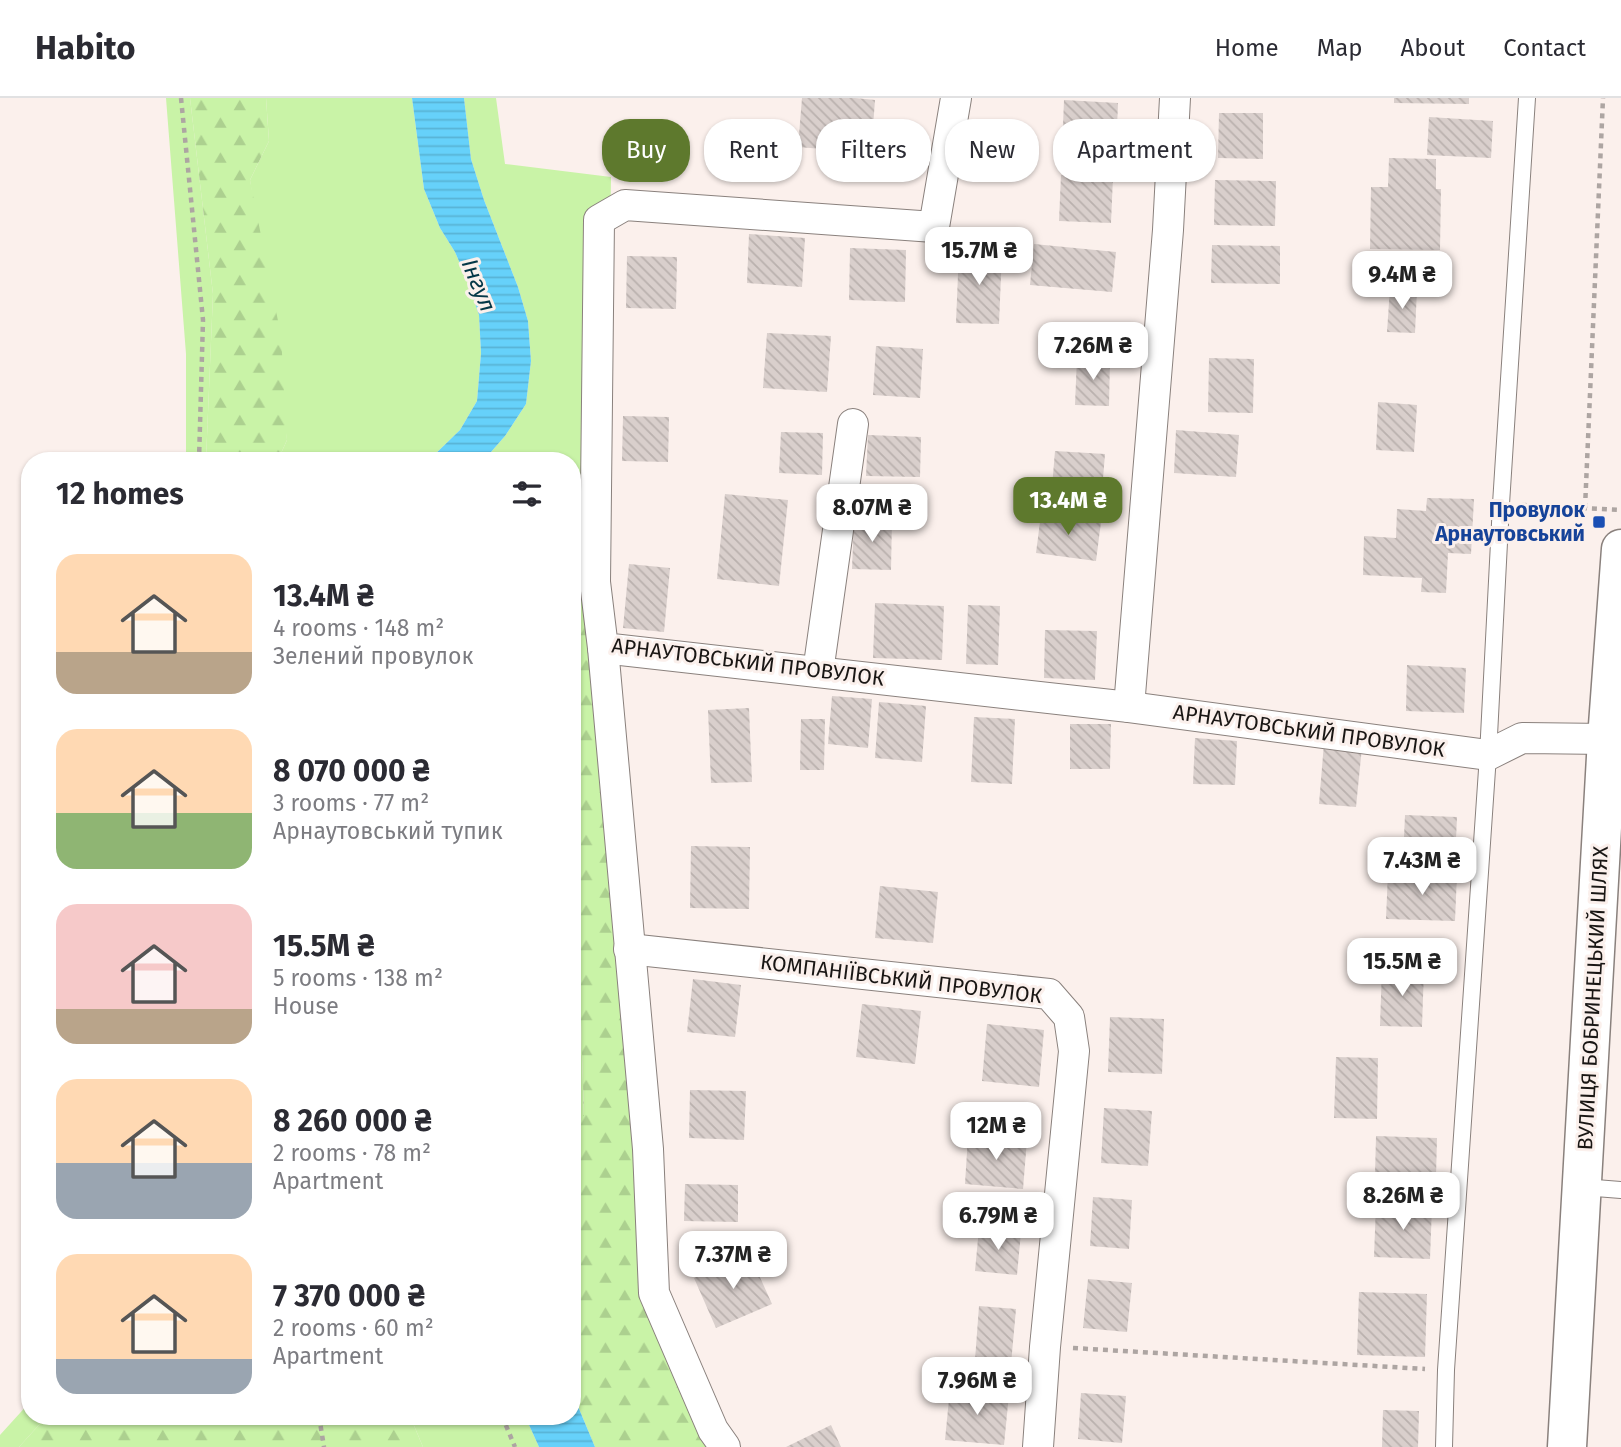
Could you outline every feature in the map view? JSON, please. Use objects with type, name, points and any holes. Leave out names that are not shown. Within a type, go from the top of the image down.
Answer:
[{"type":"main road","name":"ВУЛИЦЯ БОБРИНЕЦЬКИЙ ШЛЯХ","points":[[1567,1447],[1607,739],[1617,664],[1621,549]]},
{"type":"street","name":"АРНАУТОВСЬКИЙ ПРОВУЛОК","points":[[956,98],[934,228],[625,205],[599,219],[595,582],[603,648],[1129,707],[1488,755]]},
{"type":"street","points":[[1129,707],[1168,230],[1175,98]]},
{"type":"street","points":[[818,672],[853,424]]},
{"type":"street","points":[[603,648],[648,1149],[654,1293],[713,1430],[726,1447]]},
{"type":"street","points":[[1488,755],[1522,738],[1607,739]]},
{"type":"street","name":"КОМПАНІЇВСЬКИЙ ПРОВУЛОК","points":[[629,948],[1049,994],[1069,1017],[1074,1051],[1038,1447]]},
{"type":"lane","points":[[1444,1447],[1527,98]]},
{"type":"lane","points":[[1583,1187],[1621,1190]]},
{"type":"path","points":[[181,98],[203,320],[200,452]]},
{"type":"path","points":[[1585,508],[1603,98]]},
{"type":"path","points":[[1500,504],[1621,510]]},
{"type":"path","points":[[1045,1347],[1447,1370]]},
{"type":"path","points":[[320,1425],[324,1447]]},
{"type":"path","points":[[506,1425],[515,1447]]},
{"type":"green space","points":[[166,98],[190,98],[213,294],[206,452],[186,452],[186,354]]},
{"type":"green space","points":[[190,98],[266,98],[269,141],[250,180],[281,336],[287,440],[282,452],[206,452],[213,294]]},
{"type":"green space","points":[[266,98],[412,98],[424,189],[440,228],[455,252],[479,315],[481,353],[477,401],[460,430],[437,452],[282,452],[287,440],[250,180],[269,141]]},
{"type":"green space","points":[[464,98],[496,98],[505,164],[602,176],[602,182],[611,182],[606,541],[581,537],[581,452],[491,452],[526,404],[531,361],[528,321],[518,287],[471,159]]},
{"type":"green space","points":[[581,537],[606,541],[641,1294],[713,1447],[595,1447],[581,1414],[581,1115],[584,1115],[581,1022]]},
{"type":"green space","points":[[581,1022],[584,1116],[581,1116]]},
{"type":"green space","points":[[21,1412],[21,1425],[39,1425],[19,1447],[0,1447],[0,1435]]},
{"type":"green space","points":[[39,1425],[414,1425],[423,1447],[19,1447]]},
{"type":"green space","points":[[414,1425],[529,1425],[539,1447],[423,1447]]},
{"type":"water","name":"Інгул","points":[[412,98],[464,98],[471,159],[528,321],[531,361],[526,404],[491,452],[437,452],[460,430],[477,401],[481,353],[479,315],[468,282],[455,252],[440,228],[424,189]]},
{"type":"water","points":[[581,1414],[595,1447],[539,1447],[529,1425],[581,1425]]},
{"type":"building","points":[[802,98],[875,100],[874,119],[816,119],[816,148],[802,147]]},
{"type":"building","points":[[1394,98],[1469,98],[1469,104],[1394,103]]},
{"type":"building","points":[[1064,100],[1118,103],[1117,119],[1063,119]]},
{"type":"building","points":[[1219,113],[1263,113],[1263,159],[1218,158]]},
{"type":"building","points":[[1429,117],[1493,121],[1491,158],[1427,155]]},
{"type":"building","points":[[1389,158],[1436,159],[1436,189],[1441,189],[1440,250],[1370,249],[1371,187],[1388,187]]},
{"type":"building","points":[[1216,180],[1276,181],[1275,226],[1214,225]]},
{"type":"building","points":[[1061,182],[1113,182],[1111,223],[1059,221]]},
{"type":"building","points":[[749,234],[805,238],[802,287],[747,283]]},
{"type":"building","points":[[1034,244],[1116,252],[1112,292],[1030,285]]},
{"type":"building","points":[[1212,245],[1280,246],[1280,284],[1211,283]]},
{"type":"building","points":[[850,248],[906,250],[905,302],[849,300]]},
{"type":"building","points":[[959,250],[1002,252],[999,324],[956,323]]},
{"type":"building","points":[[627,256],[677,257],[676,309],[626,308]]},
{"type":"building","points":[[1390,288],[1417,289],[1415,333],[1387,332]]},
{"type":"building","points":[[767,333],[831,336],[827,392],[763,388]]},
{"type":"building","points":[[876,346],[923,349],[920,398],[873,395]]},
{"type":"building","points":[[1077,357],[1110,358],[1109,406],[1075,405]]},
{"type":"building","points":[[1209,358],[1254,359],[1253,413],[1208,412]]},
{"type":"building","points":[[1378,402],[1417,405],[1414,452],[1376,450]]},
{"type":"building","points":[[623,416],[669,417],[668,462],[622,461]]},
{"type":"building","points":[[1176,430],[1239,435],[1236,477],[1174,473]]},
{"type":"building","points":[[781,432],[823,433],[822,475],[779,473]]},
{"type":"building","points":[[868,435],[921,437],[920,477],[866,476]]},
{"type":"building","points":[[1055,451],[1105,454],[1102,491],[1052,487]]},
{"type":"building","points":[[725,494],[788,500],[779,586],[717,579]]},
{"type":"building","points":[[1427,498],[1474,499],[1471,554],[1448,553],[1446,593],[1421,592],[1422,578],[1363,575],[1364,536],[1396,538],[1397,509],[1426,511]]},
{"type":"building","points":[[1041,514],[1101,522],[1096,561],[1036,553]]},
{"type":"building","points":[[854,518],[892,519],[891,570],[852,569]]},
{"type":"building","points":[[629,564],[670,568],[664,632],[623,628]]},
{"type":"building","points":[[875,603],[944,606],[942,660],[873,658]]},
{"type":"building","points":[[968,605],[1000,606],[998,665],[966,664]]},
{"type":"building","points":[[1045,630],[1097,631],[1095,680],[1044,678]]},
{"type":"building","points":[[1407,665],[1466,668],[1464,713],[1406,711]]},
{"type":"building","points":[[832,696],[872,699],[868,748],[828,744]]},
{"type":"building","points":[[879,702],[926,706],[922,762],[875,758]]},
{"type":"building","points":[[749,708],[752,782],[711,783],[708,710]]},
{"type":"building","points":[[974,717],[1015,719],[1012,784],[971,782]]},
{"type":"building","points":[[801,719],[825,719],[824,770],[800,770]]},
{"type":"building","points":[[1070,724],[1111,724],[1110,769],[1070,769]]},
{"type":"building","points":[[1195,738],[1237,741],[1235,785],[1193,784]]},
{"type":"building","points":[[1324,743],[1362,747],[1356,807],[1319,804]]},
{"type":"building","points":[[1405,815],[1457,817],[1455,862],[1403,860]]},
{"type":"building","points":[[691,846],[750,847],[749,909],[690,908]]},
{"type":"building","points":[[1388,872],[1457,874],[1455,921],[1386,919]]},
{"type":"building","points":[[880,886],[938,892],[933,943],[875,938]]},
{"type":"building","points":[[1382,968],[1424,969],[1422,1027],[1380,1026]]},
{"type":"building","points":[[693,979],[741,985],[735,1037],[687,1032]]},
{"type":"building","points":[[862,1004],[921,1011],[915,1064],[856,1057]]},
{"type":"building","points":[[1110,1017],[1164,1019],[1162,1074],[1108,1072]]},
{"type":"building","points":[[987,1024],[1044,1030],[1039,1087],[982,1081]]},
{"type":"building","points":[[1336,1057],[1378,1058],[1377,1119],[1334,1118]]},
{"type":"building","points":[[690,1090],[746,1091],[744,1140],[689,1138]]},
{"type":"building","points":[[1104,1108],[1152,1111],[1148,1166],[1101,1163]]},
{"type":"building","points":[[968,1136],[1027,1140],[1023,1189],[965,1184]]},
{"type":"building","points":[[1376,1136],[1437,1138],[1436,1177],[1375,1175]]},
{"type":"building","points":[[685,1184],[738,1185],[738,1222],[684,1221]]},
{"type":"building","points":[[1093,1197],[1132,1200],[1129,1249],[1090,1246]]},
{"type":"building","points":[[1376,1204],[1432,1206],[1430,1259],[1374,1257]]},
{"type":"building","points":[[979,1228],[1021,1232],[1017,1275],[975,1271]]},
{"type":"building","points":[[749,1253],[772,1304],[716,1328],[694,1278]]},
{"type":"building","points":[[1088,1279],[1132,1283],[1127,1332],[1083,1328]]},
{"type":"building","points":[[1359,1292],[1427,1294],[1425,1357],[1357,1355]]},
{"type":"building","points":[[979,1306],[1016,1309],[1011,1364],[975,1360]]},
{"type":"building","points":[[950,1389],[1009,1394],[1004,1445],[945,1440]]},
{"type":"building","points":[[1081,1393],[1126,1396],[1122,1443],[1078,1439]]},
{"type":"building","points":[[1383,1410],[1419,1411],[1418,1447],[1382,1447]]},
{"type":"building","points":[[831,1425],[841,1447],[786,1447]]},
{"type":"place","name":"Провулок Арнаутовський","points":[[1599,522]]}]
